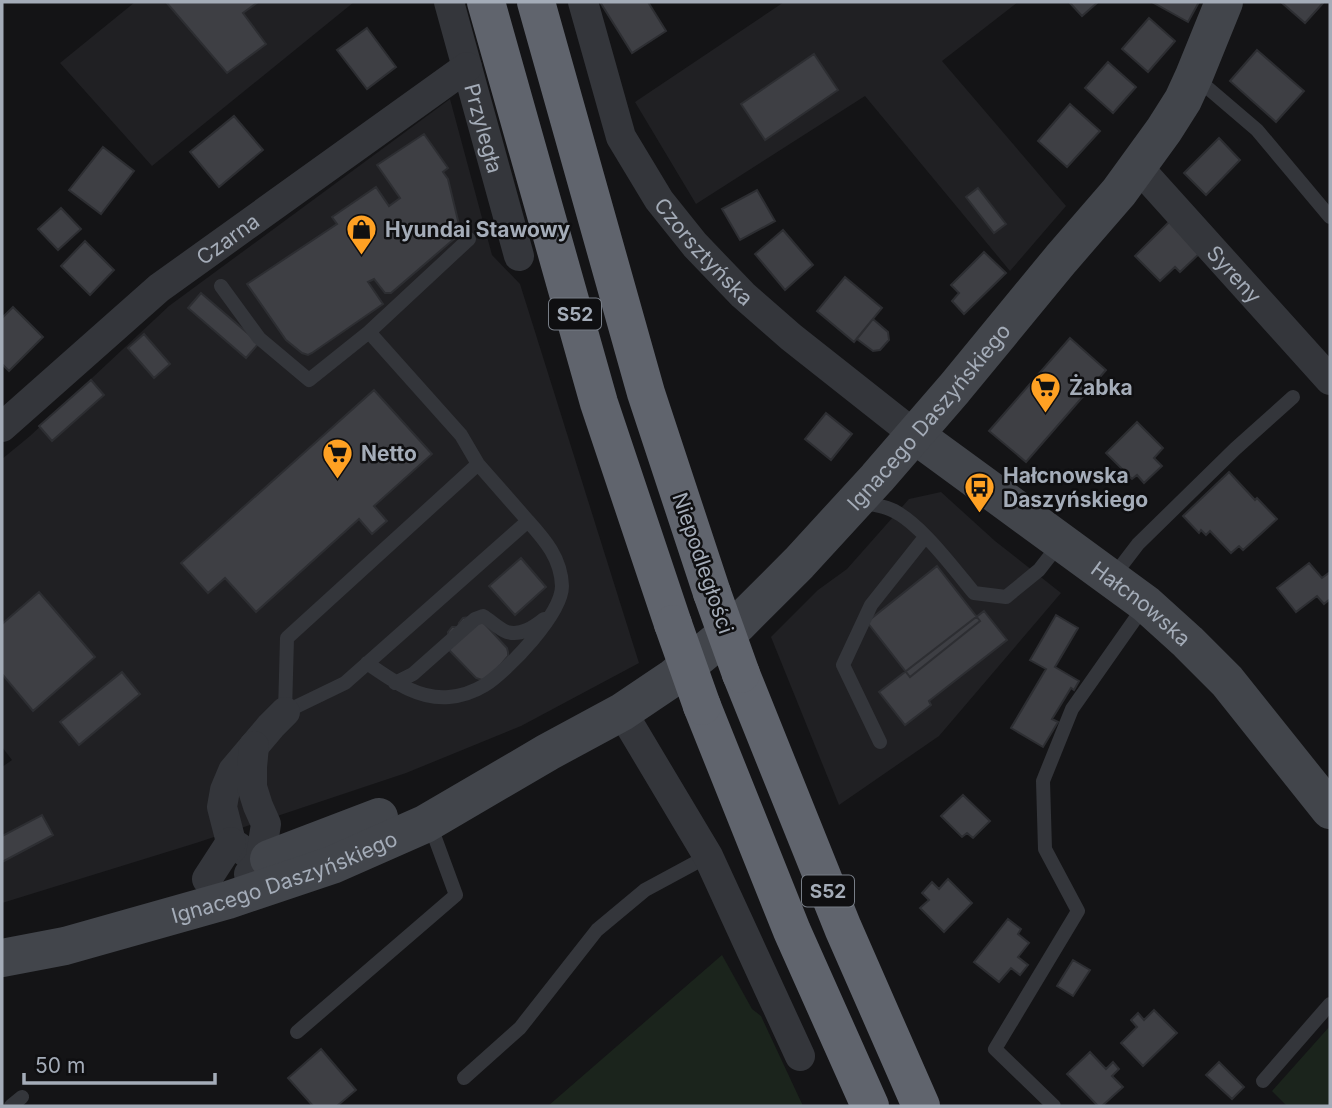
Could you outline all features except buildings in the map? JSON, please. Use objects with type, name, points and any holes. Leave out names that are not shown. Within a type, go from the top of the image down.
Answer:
[{"type":"highway","name":"S52","points":[[486,2],[599,403],[673,624],[702,706],[792,930],[870,1106]]},
{"type":"highway","name":"Niepodległości","points":[[536,2],[646,393],[712,593],[741,674],[843,928],[921,1106]]},
{"type":"street","name":"Przyległa","points":[[449,2],[519,256]]},
{"type":"street","name":"Czorsztyńska","points":[[583,2],[621,137],[660,200],[695,245],[743,295],[791,337],[915,435]]},
{"type":"street","name":"Ignacego Daszyńskiego","points":[[2,938],[217,889],[301,875],[332,865],[425,824],[622,712],[674,677],[738,624],[799,563],[915,435],[1119,192],[1183,100],[1224,2]]},
{"type":"street","name":"Czarna","points":[[2,427],[159,288],[467,67]]},
{"type":"street","name":"Syreny","points":[[1138,167],[1330,380]]},
{"type":"street","name":"Hałcnowska","points":[[915,435],[1146,604],[1227,681],[1330,810]]},
{"type":"street","points":[[285,712],[233,771],[222,807],[246,852],[301,875]]},
{"type":"street","points":[[622,712],[708,856],[800,1056]]},
{"type":"street","points":[[254,746],[253,787],[266,824],[321,840]]},
{"type":"street","name":"Ignacego Daszyńskiego","points":[[2,958],[65,946],[217,889],[246,852],[321,840],[548,752]]},
{"type":"street","points":[[246,852],[266,824]]},
{"type":"lane","points":[[1194,76],[1256,130],[1330,217]]},
{"type":"lane","points":[[222,286],[259,338],[309,380],[369,332],[469,239]]},
{"type":"lane","points":[[367,663],[395,683],[420,694],[448,697],[472,692],[486,684],[529,646],[554,610],[562,589],[560,569],[553,551],[478,464],[461,435],[369,332]]},
{"type":"lane","points":[[1111,579],[1138,544],[1235,449],[1293,397]]},
{"type":"lane","points":[[478,464],[287,638],[285,712],[345,683],[528,521]]},
{"type":"lane","points":[[855,501],[888,508],[905,517],[974,593],[1006,597],[1038,570],[1061,542]]},
{"type":"lane","points":[[880,742],[843,665],[871,605],[925,537]]},
{"type":"lane","points":[[1054,1106],[995,1049],[1078,911],[1045,849],[1043,781],[1072,709],[1146,604]]},
{"type":"lane","points":[[395,683],[413,674],[475,619],[482,616],[506,632],[520,632],[533,627],[554,610]]},
{"type":"lane","points":[[297,1032],[456,895],[435,838],[425,824]]},
{"type":"lane","points":[[464,1078],[520,1028],[597,930],[645,890],[708,856]]},
{"type":"lane","points":[[1263,1082],[1330,1004]]},
{"type":"shaded area","points":[[135,2],[354,2],[152,166],[60,63]]},
{"type":"shaded area","points":[[784,2],[1018,2],[942,61],[1066,206],[1010,271],[865,96],[696,204],[635,102]]},
{"type":"shaded area","points":[[450,99],[492,255],[520,284],[639,663],[521,726],[406,773],[196,843],[2,903],[2,767],[12,760],[2,747],[2,459],[169,306]]},
{"type":"shaded area","points":[[941,492],[995,541],[1061,593],[939,736],[839,805],[771,637],[818,590],[847,569],[909,499]]},
{"type":"shaded area","points":[[722,955],[752,1009],[761,1016],[803,1106],[548,1106]]},
{"type":"shaded area","points":[[1330,1026],[1330,1106],[1287,1106],[1272,1091]]},
{"type":"place","name":"Hyundai Stawowy","points":[[362,256]]},
{"type":"place","name":"Żabka","points":[[1046,414]]},
{"type":"place","name":"Netto","points":[[338,480]]},
{"type":"place","name":"Hałcnowska Daszyńskiego","points":[[980,514]]}]
